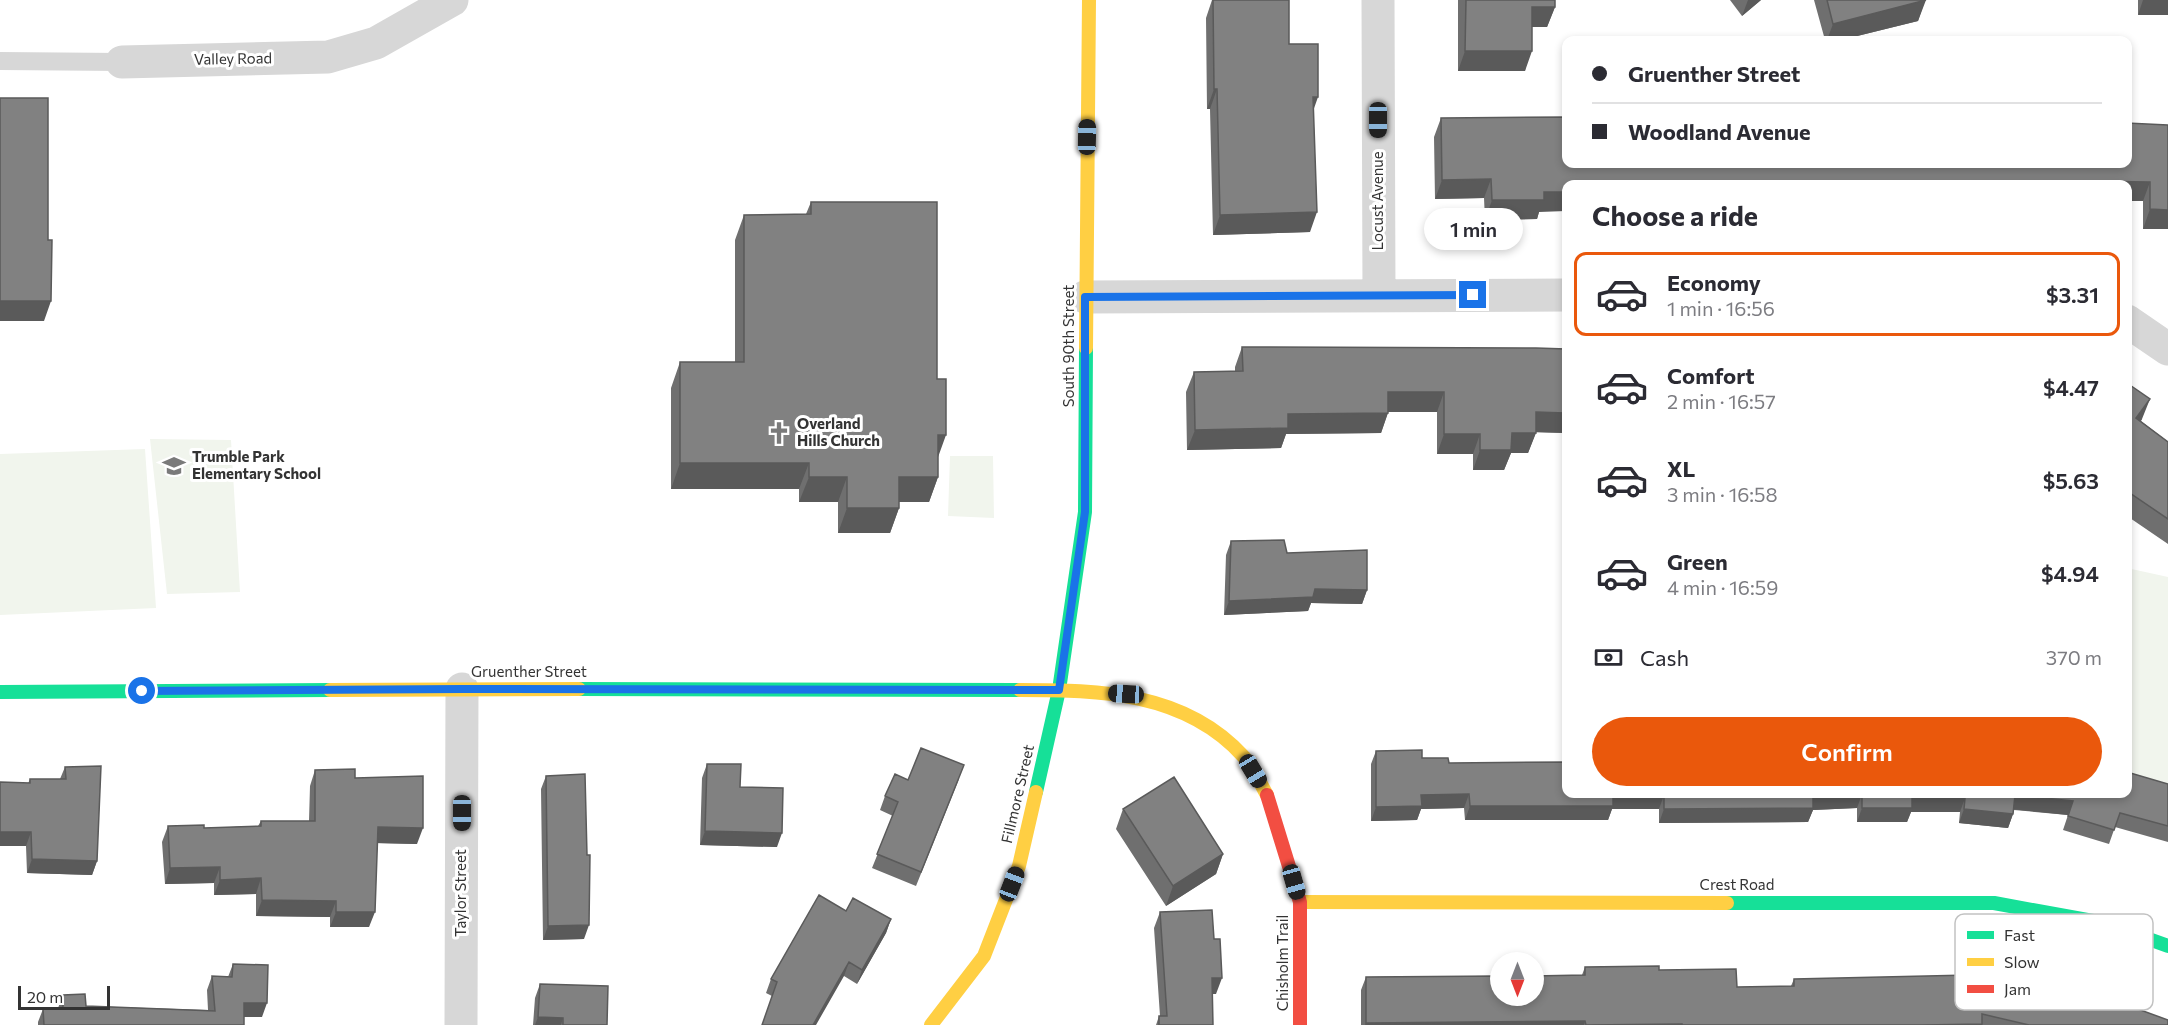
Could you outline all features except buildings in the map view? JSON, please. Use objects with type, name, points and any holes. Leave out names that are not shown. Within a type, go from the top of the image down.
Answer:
[{"type":"street","name":"Valley Road","points":[[122,62],[328,57],[376,44],[452,0]]},
{"type":"street","name":"South 90th Street","points":[[1059,690],[1085,512],[1089,0]]},
{"type":"street","name":"Locust Avenue","points":[[1378,0],[1379,295]]},
{"type":"street","points":[[1085,297],[1562,295]]},
{"type":"street","points":[[2132,324],[2168,349]]},
{"type":"street","name":"Gruenther Street","points":[[0,692],[462,689],[1059,690]]},
{"type":"street","name":"Taylor Street","points":[[461,1025],[462,689]]},
{"type":"street","name":"Chisholm Trail","points":[[1059,690],[1126,694],[1193,715],[1244,756],[1271,802],[1299,902],[1300,1025]]},
{"type":"street","name":"Fillmore Street","points":[[931,1025],[984,956],[1011,886],[1018,866],[1059,690]]},
{"type":"street","name":"Crest Road","points":[[1299,902],[1994,903],[2054,914]]},
{"type":"street","name":"Crest Road","points":[[2153,941],[2168,946]]},
{"type":"lane","name":"Valley Road","points":[[0,61],[122,62]]},
{"type":"shaded area","points":[[150,439],[231,440],[240,592],[167,594]]},
{"type":"shaded area","points":[[145,449],[156,608],[0,615],[0,454]]},
{"type":"shaded area","points":[[950,456],[993,456],[994,518],[948,516]]},
{"type":"shaded area","points":[[2132,569],[2168,577],[2168,796],[2132,788]]},
{"type":"traffic: fast","points":[[1036,792],[1059,690],[1085,512],[1086,348]]},
{"type":"traffic: fast","points":[[579,689],[1020,690]]},
{"type":"traffic: fast","points":[[0,692],[330,690]]},
{"type":"traffic: fast","points":[[1727,903],[1994,903],[2054,914]]},
{"type":"traffic: fast","points":[[2153,941],[2168,946]]},
{"type":"traffic: slow","points":[[1086,348],[1089,0]]},
{"type":"traffic: slow","points":[[330,690],[579,689]]},
{"type":"traffic: slow","points":[[1020,690],[1110,694],[1168,707],[1195,719],[1220,735],[1247,760],[1267,795]]},
{"type":"traffic: slow","points":[[931,1025],[984,956],[1019,866],[1036,792]]},
{"type":"traffic: slow","points":[[1300,902],[1727,903]]},
{"type":"traffic: jam","points":[[1267,795],[1300,902],[1300,1025]]},
{"type":"place","name":"Overland Hills Church","points":[[779,433]]},
{"type":"place","name":"Trumble Park Elementary School","points":[[174,466]]},
{"type":"route","points":[[142,691],[1059,690],[1085,512],[1085,297],[1473,295]]}]
